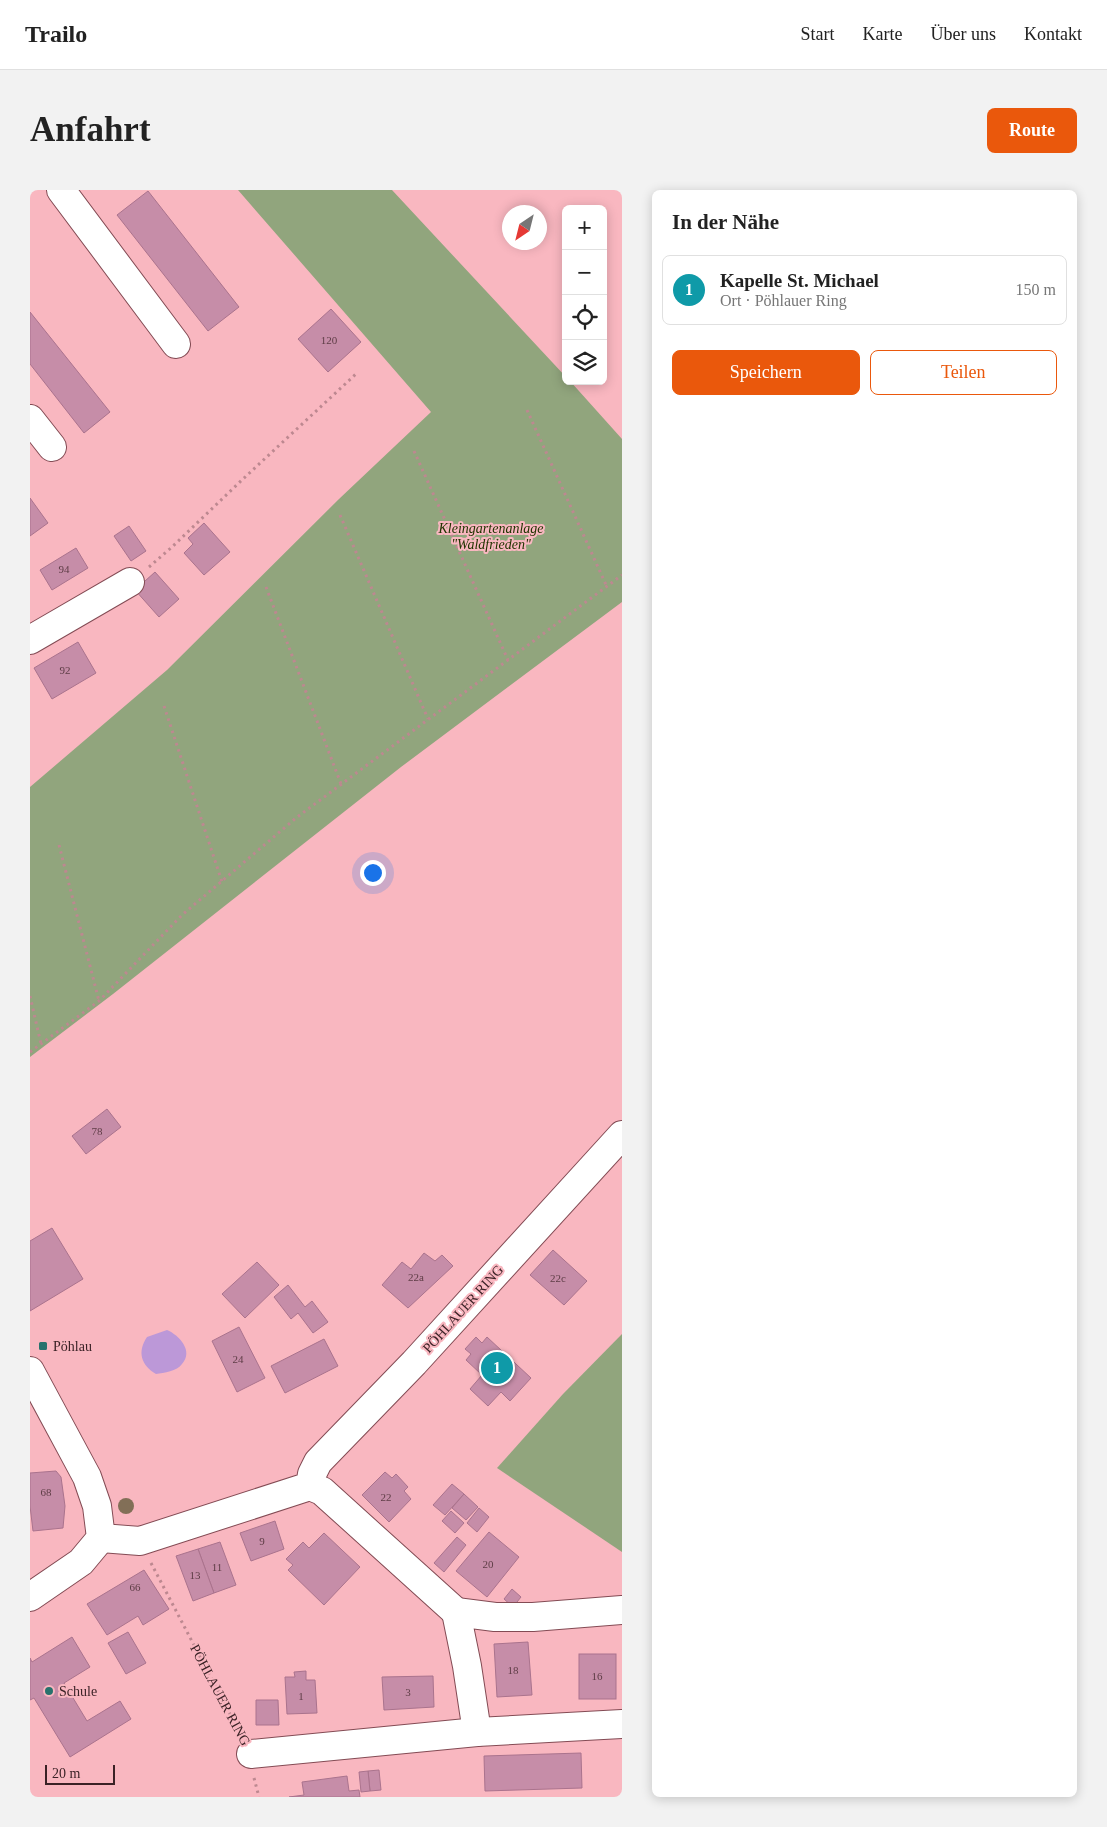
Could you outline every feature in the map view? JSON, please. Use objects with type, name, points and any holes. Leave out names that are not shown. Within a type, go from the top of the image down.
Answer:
[{"type":"street","points":[[61,190],[176,344]]},
{"type":"street","points":[[30,419],[52,447]]},
{"type":"street","points":[[30,640],[130,582]]},
{"type":"street","name":"PÖHLAUER RING","points":[[310,1486],[312,1474],[318,1462],[414,1363],[622,1135]]},
{"type":"street","points":[[30,1371],[87,1477],[97,1506],[101,1538],[81,1562],[30,1596]]},
{"type":"street","points":[[101,1538],[140,1541],[310,1486],[322,1491],[456,1612],[496,1617],[533,1617],[622,1610]]},
{"type":"street","points":[[456,1612],[467,1666],[477,1732]]},
{"type":"street","name":"PÖHLAUER RING","points":[[251,1754],[477,1732],[622,1724]]},
{"type":"path","points":[[130,582],[172,547],[357,373]]},
{"type":"path","points":[[527,410],[606,587]]},
{"type":"path","points":[[414,451],[508,660]]},
{"type":"path","points":[[340,515],[428,720]]},
{"type":"path","points":[[30,1052],[99,1000],[182,915],[296,818],[622,575]]},
{"type":"path","points":[[266,587],[341,784]]},
{"type":"path","points":[[164,706],[222,882]]},
{"type":"path","points":[[59,845],[99,1000]]},
{"type":"path","points":[[30,996],[41,1044]]},
{"type":"path","name":"PÖHLAUER RING","points":[[140,1541],[251,1754]]},
{"type":"green space","name":"Kleingartenanlage \"Waldfrieden\"","points":[[238,190],[392,190],[562,373],[562,385],[574,385],[622,439],[622,602],[401,767],[30,1057],[30,787],[167,670],[339,499],[431,412]]},
{"type":"green space","points":[[622,1334],[622,1552],[497,1468],[563,1394]]},
{"type":"shaded area","points":[[167,1330],[172,1332],[184,1344],[186,1349],[185,1359],[177,1368],[156,1374],[144,1362],[141,1353],[142,1348],[147,1337]]},
{"type":"building","points":[[148,191],[239,307],[208,331],[117,215]]},
{"type":"building","points":[[331,309],[361,342],[328,372],[298,339]]},
{"type":"building","points":[[30,312],[110,412],[84,433],[30,364]]},
{"type":"building","points":[[30,498],[48,523],[30,536]]},
{"type":"building","points":[[204,523],[230,552],[204,575],[184,553],[193,544],[188,538]]},
{"type":"building","points":[[129,526],[146,551],[131,561],[114,536]]},
{"type":"building","points":[[76,548],[88,568],[52,590],[40,570]]},
{"type":"building","points":[[155,572],[179,599],[159,617],[135,590]]},
{"type":"building","points":[[78,642],[96,673],[52,699],[34,668]]},
{"type":"building","points":[[107,1109],[121,1127],[86,1154],[72,1136]]},
{"type":"building","points":[[52,1228],[83,1279],[30,1311],[30,1241]]},
{"type":"building","points":[[553,1250],[587,1281],[564,1305],[530,1275]]},
{"type":"building","points":[[424,1253],[435,1261],[442,1255],[453,1266],[408,1308],[382,1285],[402,1262],[411,1269]]},
{"type":"building","points":[[257,1262],[279,1285],[245,1318],[222,1294]]},
{"type":"building","points":[[288,1285],[305,1307],[312,1301],[328,1322],[313,1333],[298,1313],[291,1319],[274,1297]]},
{"type":"building","points":[[239,1327],[265,1378],[237,1392],[212,1341]]},
{"type":"building","points":[[476,1337],[482,1343],[487,1337],[531,1378],[510,1401],[501,1392],[488,1406],[470,1389],[482,1375],[466,1360],[471,1354],[465,1349]]},
{"type":"building","points":[[324,1339],[338,1366],[285,1393],[271,1366]]},
{"type":"building","points":[[56,1471],[61,1477],[65,1506],[63,1528],[33,1531],[30,1506],[30,1473]]},
{"type":"building","points":[[385,1472],[392,1478],[396,1474],[408,1487],[404,1491],[411,1499],[389,1522],[362,1495]]},
{"type":"building","points":[[452,1484],[464,1494],[445,1515],[433,1505]]},
{"type":"building","points":[[464,1494],[478,1507],[466,1520],[452,1508]]},
{"type":"building","points":[[479,1508],[489,1517],[477,1532],[467,1523]]},
{"type":"building","points":[[451,1511],[464,1523],[455,1533],[442,1521]]},
{"type":"building","points":[[275,1521],[284,1549],[251,1561],[240,1533]]},
{"type":"building","points":[[489,1532],[519,1557],[487,1597],[456,1571]]},
{"type":"building","points":[[324,1533],[360,1567],[324,1605],[288,1570],[293,1565],[286,1559],[303,1542],[309,1548]]},
{"type":"building","points":[[457,1537],[466,1545],[444,1572],[434,1563]]},
{"type":"building","points":[[220,1542],[236,1585],[214,1593],[198,1549]]},
{"type":"building","points":[[198,1549],[214,1593],[193,1601],[176,1556]]},
{"type":"building","points":[[144,1570],[169,1609],[143,1625],[138,1616],[107,1635],[87,1604]]},
{"type":"building","points":[[512,1589],[521,1597],[513,1607],[504,1599]]},
{"type":"building","points":[[128,1632],[146,1663],[126,1674],[108,1643]]},
{"type":"building","name":"Schule","points":[[72,1637],[90,1667],[64,1683],[87,1721],[120,1701],[131,1719],[70,1757],[34,1698],[30,1700],[30,1658],[32,1662]]},
{"type":"building","points":[[528,1642],[532,1695],[497,1697],[494,1644]]},
{"type":"building","points":[[579,1654],[616,1654],[616,1699],[579,1699]]},
{"type":"building","points":[[306,1671],[306,1680],[315,1680],[317,1713],[287,1714],[285,1677],[295,1677],[294,1672]]},
{"type":"building","points":[[433,1676],[434,1707],[384,1710],[382,1677]]},
{"type":"building","points":[[256,1700],[278,1700],[279,1725],[256,1725]]},
{"type":"building","points":[[581,1753],[582,1788],[485,1791],[484,1756]]},
{"type":"building","points":[[379,1770],[381,1790],[370,1791],[368,1771]]},
{"type":"building","points":[[368,1771],[370,1791],[361,1792],[359,1772]]},
{"type":"building","points":[[347,1776],[349,1791],[359,1790],[360,1797],[289,1797],[304,1795],[302,1782]]},
{"type":"place","name":"Pöhlau","points":[[43,1346]]},
{"type":"place","name":"Kapelle St. Michael","points":[[497,1368]]},
{"type":"place","name":"Schule","points":[[49,1691]]}]
